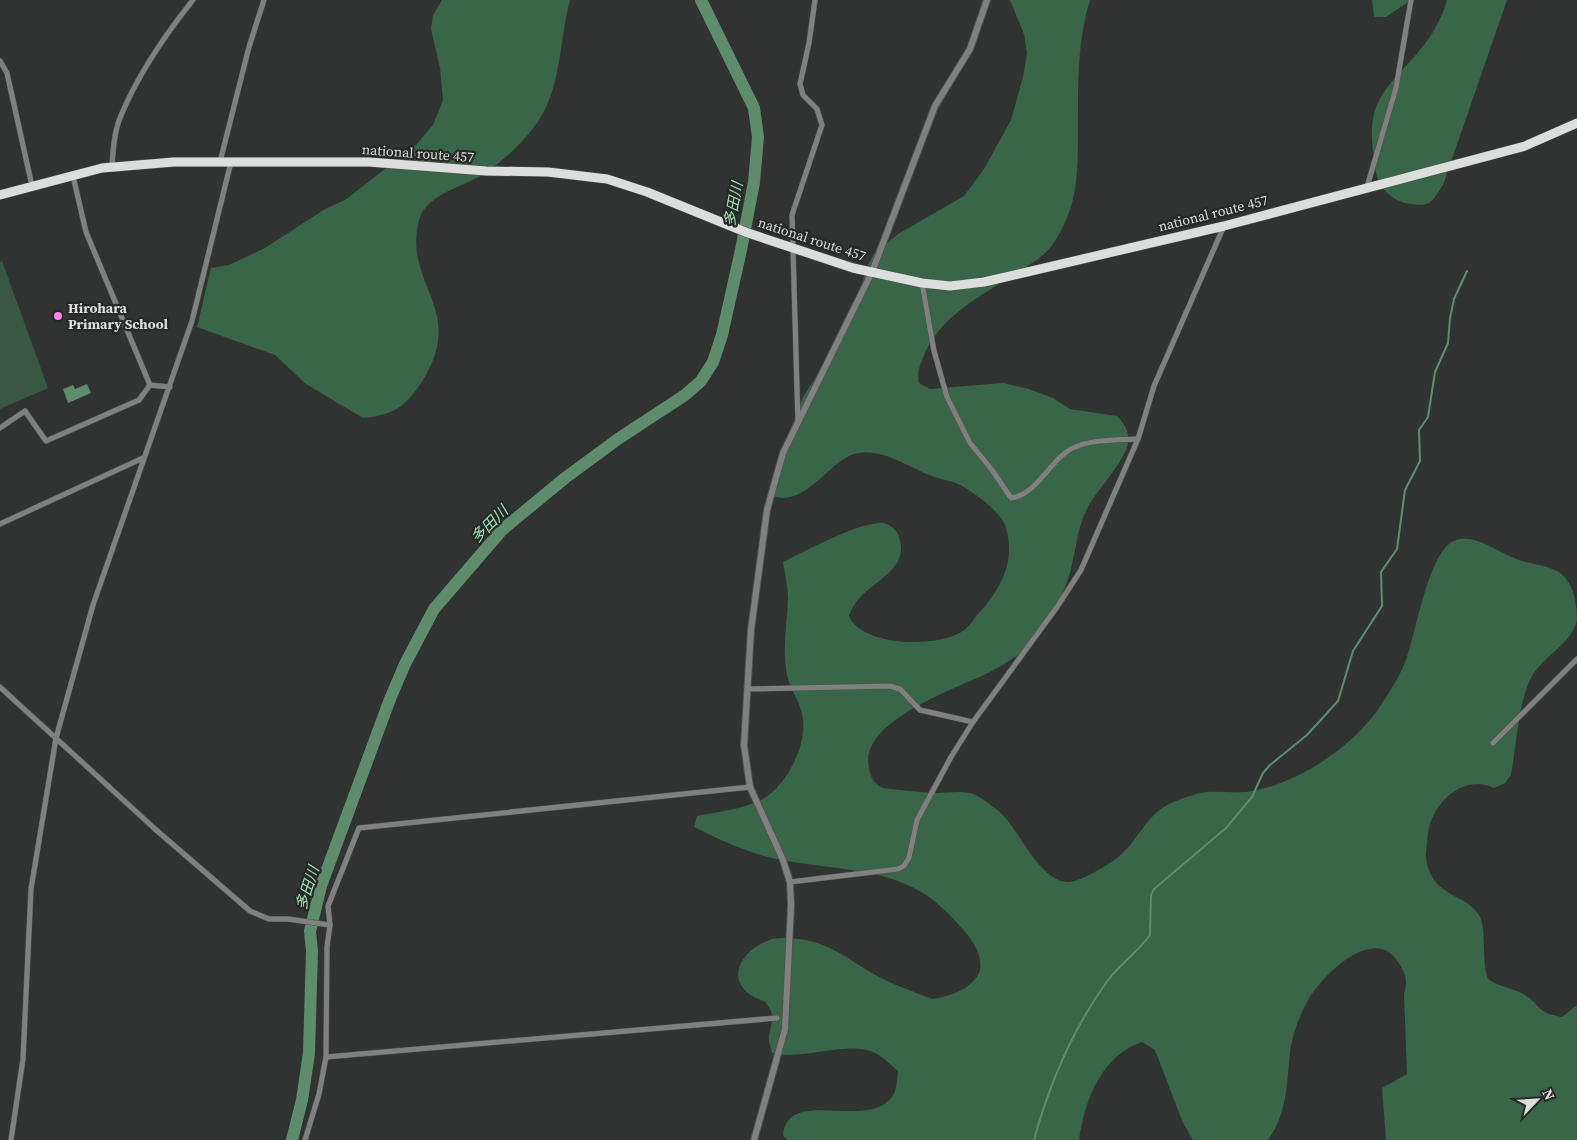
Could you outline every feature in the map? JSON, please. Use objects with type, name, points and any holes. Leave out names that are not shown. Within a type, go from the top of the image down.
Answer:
[{"type":"highway","name":"national route 457","points":[[0,195],[112,167],[174,162],[369,162],[486,171],[548,172],[607,179],[647,192],[748,233],[793,248],[872,272],[922,284],[950,286],[984,282],[1224,226],[1525,146],[1577,123]]},
{"type":"street","points":[[112,167],[119,119],[139,78],[193,0]]},
{"type":"street","points":[[220,162],[249,47],[264,0]]},
{"type":"street","points":[[798,425],[792,215],[822,125],[817,109],[803,95],[800,84],[809,43],[815,0]]},
{"type":"street","points":[[754,1140],[785,1029],[790,882],[783,860],[750,787],[744,746],[751,630],[767,510],[778,466],[872,272],[935,106],[970,49],[987,0]]},
{"type":"street","points":[[1366,188],[1396,88],[1411,0]]},
{"type":"street","points":[[0,61],[7,73],[32,186]]},
{"type":"street","points":[[11,1140],[23,1059],[32,889],[56,738],[93,605],[192,321],[231,162]]},
{"type":"street","points":[[73,176],[86,232],[150,385]]},
{"type":"street","points":[[790,882],[889,870],[904,866],[909,858],[917,820],[973,722],[1073,585],[1101,528],[1138,438],[1154,386],[1224,226]]},
{"type":"street","points":[[922,284],[934,351],[947,397],[970,443],[992,470],[1011,498],[1025,493],[1072,448],[1094,442],[1138,438]]},
{"type":"street","points":[[150,385],[170,387]]},
{"type":"street","points":[[0,428],[25,411],[46,441],[139,400],[150,385]]},
{"type":"street","points":[[0,524],[143,458]]},
{"type":"street","points":[[1493,743],[1577,659]]},
{"type":"street","points":[[748,689],[890,686],[900,689],[920,710],[973,722]]},
{"type":"street","points":[[0,687],[155,829],[250,911],[269,920],[293,920],[330,925]]},
{"type":"street","points":[[305,1140],[319,1094],[326,1057],[327,947],[330,925],[328,906],[359,828],[750,787]]},
{"type":"street","points":[[326,1057],[777,1018]]},
{"type":"shaded area","points":[[442,0],[570,0],[556,77],[552,92],[539,120],[516,148],[495,166],[479,177],[439,196],[423,211],[419,220],[416,243],[419,262],[437,316],[439,335],[434,357],[421,383],[409,399],[390,412],[363,418],[306,384],[275,355],[197,327],[211,268],[229,265],[265,248],[325,209],[345,200],[416,145],[433,125],[443,100],[440,68],[431,29],[433,15]]},
{"type":"shaded area","points":[[1010,0],[1090,0],[1083,27],[1080,54],[1078,163],[1074,196],[1062,229],[1045,253],[962,309],[939,331],[930,344],[919,368],[919,383],[930,389],[1003,383],[1029,389],[1053,398],[1070,409],[1117,416],[1126,428],[1128,443],[1122,458],[1092,500],[1084,515],[1067,582],[1054,611],[1036,638],[1012,659],[997,668],[914,708],[894,721],[879,735],[870,751],[869,768],[872,778],[877,785],[883,788],[934,793],[964,792],[976,795],[1005,817],[1030,853],[1048,874],[1059,880],[1075,881],[1097,871],[1117,858],[1127,849],[1152,816],[1163,807],[1188,796],[1203,793],[1246,792],[1269,787],[1304,772],[1321,762],[1352,738],[1377,711],[1398,678],[1411,645],[1431,574],[1438,558],[1447,546],[1456,540],[1471,539],[1478,541],[1519,560],[1557,571],[1567,580],[1573,592],[1577,620],[1570,636],[1537,669],[1528,685],[1521,710],[1511,775],[1505,783],[1494,788],[1474,784],[1456,790],[1448,796],[1435,812],[1430,823],[1426,857],[1429,872],[1435,881],[1442,888],[1466,902],[1479,915],[1483,927],[1488,979],[1525,995],[1543,1011],[1553,1015],[1562,1017],[1577,1005],[1577,1140],[1386,1140],[1382,1088],[1407,1074],[1404,994],[1406,981],[1403,970],[1388,951],[1375,948],[1362,951],[1348,958],[1335,968],[1323,980],[1307,1002],[1292,1039],[1283,1109],[1268,1140],[1193,1140],[1183,1123],[1155,1050],[1142,1042],[1116,1058],[1097,1081],[1086,1110],[1079,1140],[787,1140],[783,1135],[788,1121],[798,1113],[813,1110],[865,1110],[880,1106],[894,1094],[898,1071],[877,1054],[866,1050],[840,1049],[785,1055],[772,1053],[769,1038],[772,1014],[768,1005],[764,1001],[751,996],[743,988],[739,980],[741,963],[747,954],[770,940],[782,938],[809,941],[830,948],[885,980],[932,999],[945,997],[964,989],[974,980],[980,970],[978,953],[966,933],[935,901],[912,887],[895,880],[858,871],[764,856],[728,843],[694,827],[697,816],[739,808],[763,799],[781,783],[788,773],[799,749],[803,725],[799,704],[787,675],[785,647],[788,599],[783,562],[831,539],[868,525],[879,523],[892,527],[900,540],[899,560],[885,576],[858,599],[849,616],[857,626],[869,634],[901,642],[936,640],[951,637],[963,631],[994,594],[1005,573],[1008,562],[1008,538],[1005,525],[993,509],[975,494],[960,485],[932,476],[881,454],[870,452],[849,456],[813,485],[794,496],[783,498],[772,496],[771,489],[776,467],[803,397],[832,352],[860,292],[866,269],[874,254],[898,234],[964,196],[984,169],[1011,120],[1023,77],[1027,53],[1024,34]]},
{"type":"shaded area","points":[[1372,0],[1411,0],[1386,17],[1374,17]]},
{"type":"shaded area","points":[[1447,0],[1507,0],[1443,185],[1431,202],[1427,204],[1404,203],[1392,197],[1382,187],[1376,174],[1372,131],[1373,117],[1384,93],[1432,33]]},
{"type":"shaded area","points":[[2,261],[48,388],[0,409],[0,262]]},
{"type":"shaded area","points":[[87,384],[91,393],[68,403],[63,389],[73,385],[75,389]]},
{"type":"waterway","name":"多田川","points":[[292,1140],[302,1100],[309,1053],[312,951],[310,931],[321,886],[390,699],[405,664],[434,609],[502,530],[565,478],[618,439],[685,395],[701,381],[713,362],[722,335],[741,250],[754,182],[758,137],[754,108],[701,0]]},
{"type":"waterway","points":[[1034,1140],[1055,1078],[1084,1017],[1108,980],[1150,935],[1151,895],[1154,889],[1226,828],[1252,797],[1263,773],[1270,765],[1307,735],[1338,701],[1353,651],[1382,606],[1381,572],[1397,549],[1405,490],[1420,461],[1419,430],[1428,417],[1435,372],[1448,343],[1454,299],[1467,271]]},
{"type":"place","name":"Hirohara Primary School","points":[[58,316]]}]
